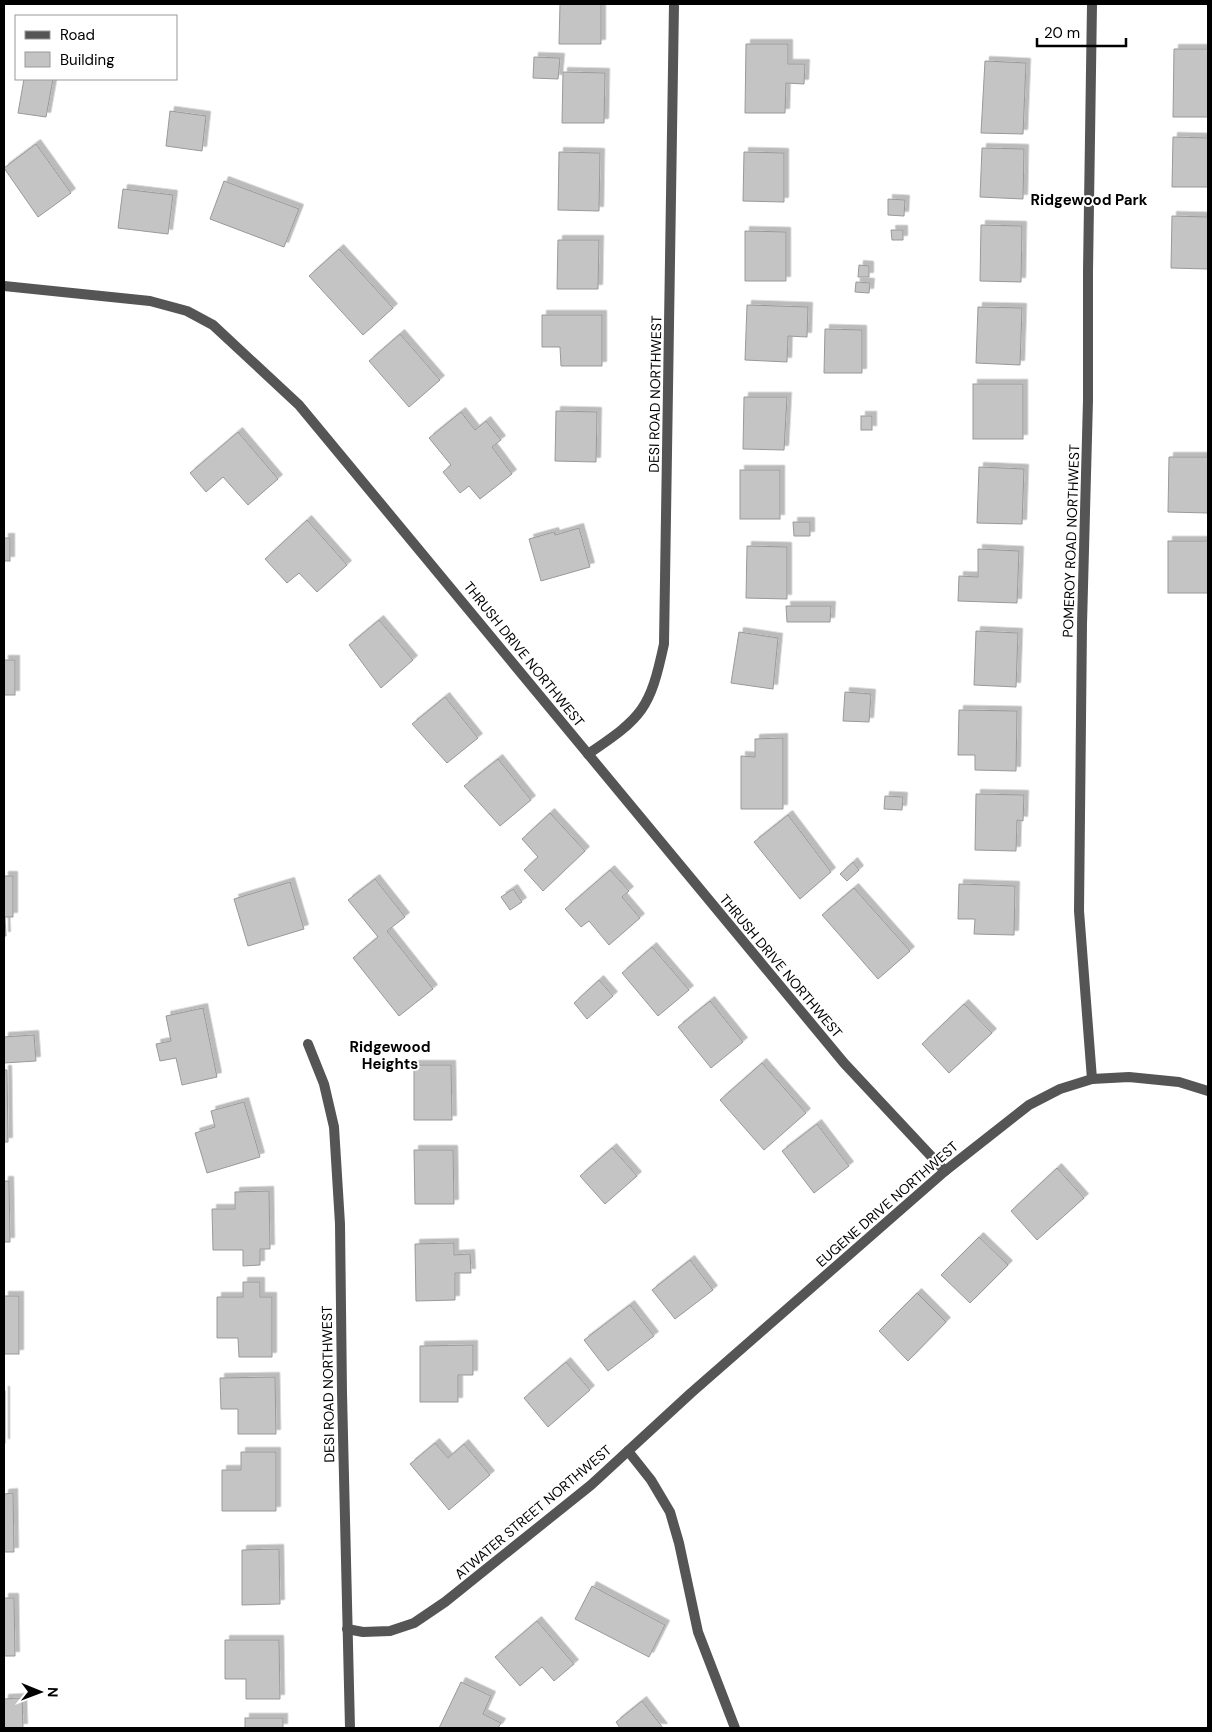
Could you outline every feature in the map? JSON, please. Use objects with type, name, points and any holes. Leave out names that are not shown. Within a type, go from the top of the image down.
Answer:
[{"type":"street","name":"DESI ROAD NORTHWEST","points":[[588,754],[628,726],[647,703],[656,682],[664,644],[674,4]]},
{"type":"street","name":"POMEROY ROAD NORTHWEST","points":[[1092,4],[1088,400],[1082,624],[1079,911],[1092,1079]]},
{"type":"street","name":"THRUSH DRIVE NORTHWEST","points":[[4,286],[150,301],[188,311],[213,325],[299,405],[417,545],[844,1063],[945,1171]]},
{"type":"street","name":"DESI ROAD NORTHWEST","points":[[308,1044],[324,1084],[334,1127],[340,1224],[350,1728]]},
{"type":"street","name":"EUGENE DRIVE NORTHWEST","points":[[628,1452],[945,1171],[1029,1105],[1060,1089],[1092,1079],[1129,1076],[1179,1082],[1208,1091]]},
{"type":"street","name":"ATWATER STREET NORTHWEST","points":[[347,1629],[364,1632],[390,1631],[414,1623],[445,1602],[591,1485],[628,1452],[651,1480],[670,1512],[698,1632],[735,1728]]},
{"type":"building","points":[[560,4],[601,4],[601,44],[559,44]]},
{"type":"building","points":[[746,44],[788,44],[788,64],[805,64],[804,84],[786,83],[785,113],[745,113]]},
{"type":"building","points":[[1174,49],[1208,49],[1208,117],[1173,117]]},
{"type":"building","points":[[534,57],[560,58],[558,79],[533,78]]},
{"type":"building","points":[[985,61],[1026,63],[1023,134],[981,133]]},
{"type":"building","points":[[563,72],[605,73],[604,123],[562,123]]},
{"type":"building","points":[[24,80],[53,80],[46,117],[18,113]]},
{"type":"building","points":[[170,111],[206,116],[202,151],[166,146]]},
{"type":"building","points":[[1173,137],[1208,138],[1208,187],[1172,187]]},
{"type":"building","points":[[36,144],[71,193],[38,217],[4,168]]},
{"type":"building","points":[[982,148],[1024,149],[1023,199],[980,197]]},
{"type":"building","points":[[559,152],[600,153],[599,211],[558,210]]},
{"type":"building","points":[[744,152],[784,153],[784,202],[743,201]]},
{"type":"building","points":[[224,181],[299,209],[284,247],[210,219]]},
{"type":"building","points":[[123,189],[173,195],[168,234],[118,228]]},
{"type":"building","points":[[888,199],[905,200],[904,216],[888,215]]},
{"type":"building","points":[[1172,216],[1208,217],[1208,269],[1171,268]]},
{"type":"building","points":[[981,225],[1022,226],[1021,282],[980,281]]},
{"type":"building","points":[[891,230],[903,230],[903,240],[892,240]]},
{"type":"building","points":[[745,231],[786,232],[786,281],[745,281]]},
{"type":"building","points":[[558,240],[599,240],[598,289],[557,289]]},
{"type":"building","points":[[339,249],[393,308],[363,335],[309,276]]},
{"type":"building","points":[[859,265],[869,266],[869,277],[858,277]]},
{"type":"building","points":[[856,282],[870,283],[869,293],[855,292]]},
{"type":"building","points":[[747,305],[808,307],[807,337],[788,336],[787,362],[745,360]]},
{"type":"building","points":[[978,307],[1022,308],[1020,365],[976,363]]},
{"type":"building","points":[[542,315],[602,315],[602,366],[561,366],[560,347],[542,347]]},
{"type":"building","points":[[825,329],[862,330],[862,373],[824,373]]},
{"type":"building","points":[[400,334],[440,380],[409,407],[369,361]]},
{"type":"building","points":[[973,384],[1023,384],[1023,439],[973,439]]},
{"type":"building","points":[[744,397],[787,397],[784,450],[743,449]]},
{"type":"building","points":[[556,411],[597,412],[596,462],[555,461]]},
{"type":"building","points":[[461,412],[475,430],[486,421],[501,440],[492,447],[512,474],[480,499],[469,486],[460,493],[443,472],[451,465],[429,438]]},
{"type":"building","points":[[861,416],[872,416],[872,430],[861,430]]},
{"type":"building","points":[[238,432],[278,479],[248,505],[223,477],[206,492],[190,473]]},
{"type":"building","points":[[1169,457],[1208,457],[1208,513],[1168,512]]},
{"type":"building","points":[[979,467],[1024,469],[1022,524],[977,523]]},
{"type":"building","points":[[740,470],[780,470],[780,519],[740,519]]},
{"type":"building","points":[[307,520],[347,565],[317,592],[299,573],[287,583],[265,559]]},
{"type":"building","points":[[793,522],[810,522],[810,536],[794,536]]},
{"type":"building","points":[[579,528],[590,567],[541,581],[529,539],[554,532],[555,535]]},
{"type":"building","points":[[4,538],[10,538],[10,561],[4,561]]},
{"type":"building","points":[[1168,541],[1208,541],[1208,593],[1168,593]]},
{"type":"building","points":[[747,546],[787,547],[787,599],[746,598]]},
{"type":"building","points":[[978,549],[1019,551],[1017,603],[958,601],[959,576],[978,577]]},
{"type":"building","points":[[786,606],[831,606],[830,622],[787,622]]},
{"type":"building","points":[[379,620],[413,660],[381,688],[349,645]]},
{"type":"building","points":[[976,631],[1018,633],[1016,687],[974,685]]},
{"type":"building","points":[[739,632],[778,638],[773,689],[731,683]]},
{"type":"building","points":[[4,660],[15,660],[15,695],[4,695]]},
{"type":"building","points":[[845,692],[871,694],[869,722],[843,721]]},
{"type":"building","points":[[445,697],[478,738],[447,763],[412,724]]},
{"type":"building","points":[[959,710],[1017,711],[1016,771],[975,770],[975,755],[958,755]]},
{"type":"building","points":[[783,738],[783,809],[741,809],[741,756],[755,757],[755,739]]},
{"type":"building","points":[[498,759],[531,800],[500,826],[464,786]]},
{"type":"building","points":[[976,794],[1024,795],[1023,821],[1017,820],[1016,851],[975,850]]},
{"type":"building","points":[[885,796],[903,797],[902,810],[884,809]]},
{"type":"building","points":[[550,813],[585,851],[543,891],[524,870],[538,857],[522,839]]},
{"type":"building","points":[[788,815],[831,872],[800,899],[754,842]]},
{"type":"building","points":[[853,862],[859,870],[847,881],[840,874]]},
{"type":"building","points":[[610,870],[629,891],[622,897],[640,918],[609,945],[589,921],[581,927],[565,909]]},
{"type":"building","points":[[4,876],[13,876],[13,917],[5,917],[6,936],[4,936]]},
{"type":"building","points":[[375,879],[405,917],[387,931],[433,989],[399,1016],[353,958],[378,937],[348,900]]},
{"type":"building","points":[[290,882],[304,929],[248,946],[234,899]]},
{"type":"building","points":[[959,884],[1015,886],[1014,935],[974,934],[975,919],[958,919]]},
{"type":"building","points":[[854,888],[910,951],[878,979],[822,915]]},
{"type":"building","points":[[513,889],[522,902],[510,910],[501,897]]},
{"type":"building","points":[[652,947],[689,990],[658,1016],[622,973]]},
{"type":"building","points":[[599,980],[613,996],[587,1019],[574,1003]]},
{"type":"building","points":[[710,1001],[743,1042],[711,1068],[678,1027]]},
{"type":"building","points":[[964,1004],[992,1033],[949,1073],[922,1044]]},
{"type":"building","points":[[203,1008],[217,1077],[182,1085],[176,1058],[160,1061],[156,1044],[171,1041],[166,1016]]},
{"type":"building","points":[[34,1035],[36,1061],[4,1063],[4,1037]]},
{"type":"building","points":[[762,1063],[806,1113],[764,1150],[720,1100]]},
{"type":"building","points":[[414,1065],[451,1065],[452,1120],[414,1120]]},
{"type":"building","points":[[4,1070],[7,1070],[8,1142],[4,1142]]},
{"type":"building","points":[[244,1102],[260,1157],[207,1173],[195,1133],[215,1127],[211,1111]]},
{"type":"building","points":[[817,1124],[849,1166],[814,1193],[782,1151]]},
{"type":"building","points":[[612,1148],[637,1176],[605,1204],[580,1176]]},
{"type":"building","points":[[414,1150],[453,1150],[454,1204],[415,1204]]},
{"type":"building","points":[[1057,1168],[1084,1198],[1037,1240],[1011,1211]]},
{"type":"building","points":[[4,1181],[9,1181],[10,1242],[4,1242]]},
{"type":"building","points":[[269,1191],[270,1249],[260,1249],[260,1265],[243,1266],[243,1250],[213,1250],[212,1209],[235,1209],[235,1192]]},
{"type":"building","points":[[979,1237],[1008,1265],[970,1303],[941,1275]]},
{"type":"building","points":[[454,1243],[454,1255],[470,1254],[471,1273],[455,1273],[455,1300],[416,1301],[415,1244]]},
{"type":"building","points":[[690,1260],[713,1290],[675,1319],[652,1290]]},
{"type":"building","points":[[243,1282],[260,1282],[260,1297],[272,1297],[272,1357],[239,1357],[238,1338],[217,1338],[217,1297],[243,1297]]},
{"type":"building","points":[[917,1293],[946,1322],[908,1361],[879,1331]]},
{"type":"building","points":[[4,1296],[19,1296],[19,1354],[4,1354]]},
{"type":"building","points":[[630,1305],[654,1336],[608,1371],[584,1340]]},
{"type":"building","points":[[473,1345],[473,1375],[458,1375],[458,1402],[420,1402],[420,1346]]},
{"type":"building","points":[[566,1362],[590,1390],[548,1427],[524,1398]]},
{"type":"building","points":[[275,1377],[276,1434],[238,1434],[238,1409],[221,1409],[220,1378]]},
{"type":"building","points":[[5,1391],[5,1443],[4,1443]]},
{"type":"building","points":[[435,1443],[448,1458],[464,1444],[490,1475],[449,1510],[410,1464]]},
{"type":"building","points":[[241,1452],[276,1452],[276,1511],[222,1511],[222,1470],[241,1470]]},
{"type":"building","points":[[13,1493],[14,1552],[4,1552],[4,1494]]},
{"type":"building","points":[[279,1549],[280,1604],[242,1605],[242,1550]]},
{"type":"building","points":[[592,1586],[665,1625],[649,1657],[575,1619]]},
{"type":"building","points":[[4,1598],[14,1598],[15,1656],[4,1656]]},
{"type":"building","points":[[537,1621],[574,1664],[554,1681],[542,1667],[520,1686],[495,1657]]},
{"type":"building","points":[[225,1640],[279,1640],[280,1699],[246,1699],[246,1679],[225,1679]]},
{"type":"building","points":[[461,1682],[491,1696],[483,1714],[501,1723],[498,1728],[439,1728]]},
{"type":"building","points":[[22,1698],[23,1728],[4,1728],[4,1699]]},
{"type":"building","points":[[642,1701],[663,1728],[620,1728],[616,1722]]},
{"type":"building","points":[[245,1718],[283,1718],[283,1728],[245,1728]]},
{"type":"district","name":"Ridgewood Park","points":[[1089,200]]},
{"type":"district","name":"Ridgewood Heights","points":[[390,1056]]}]
